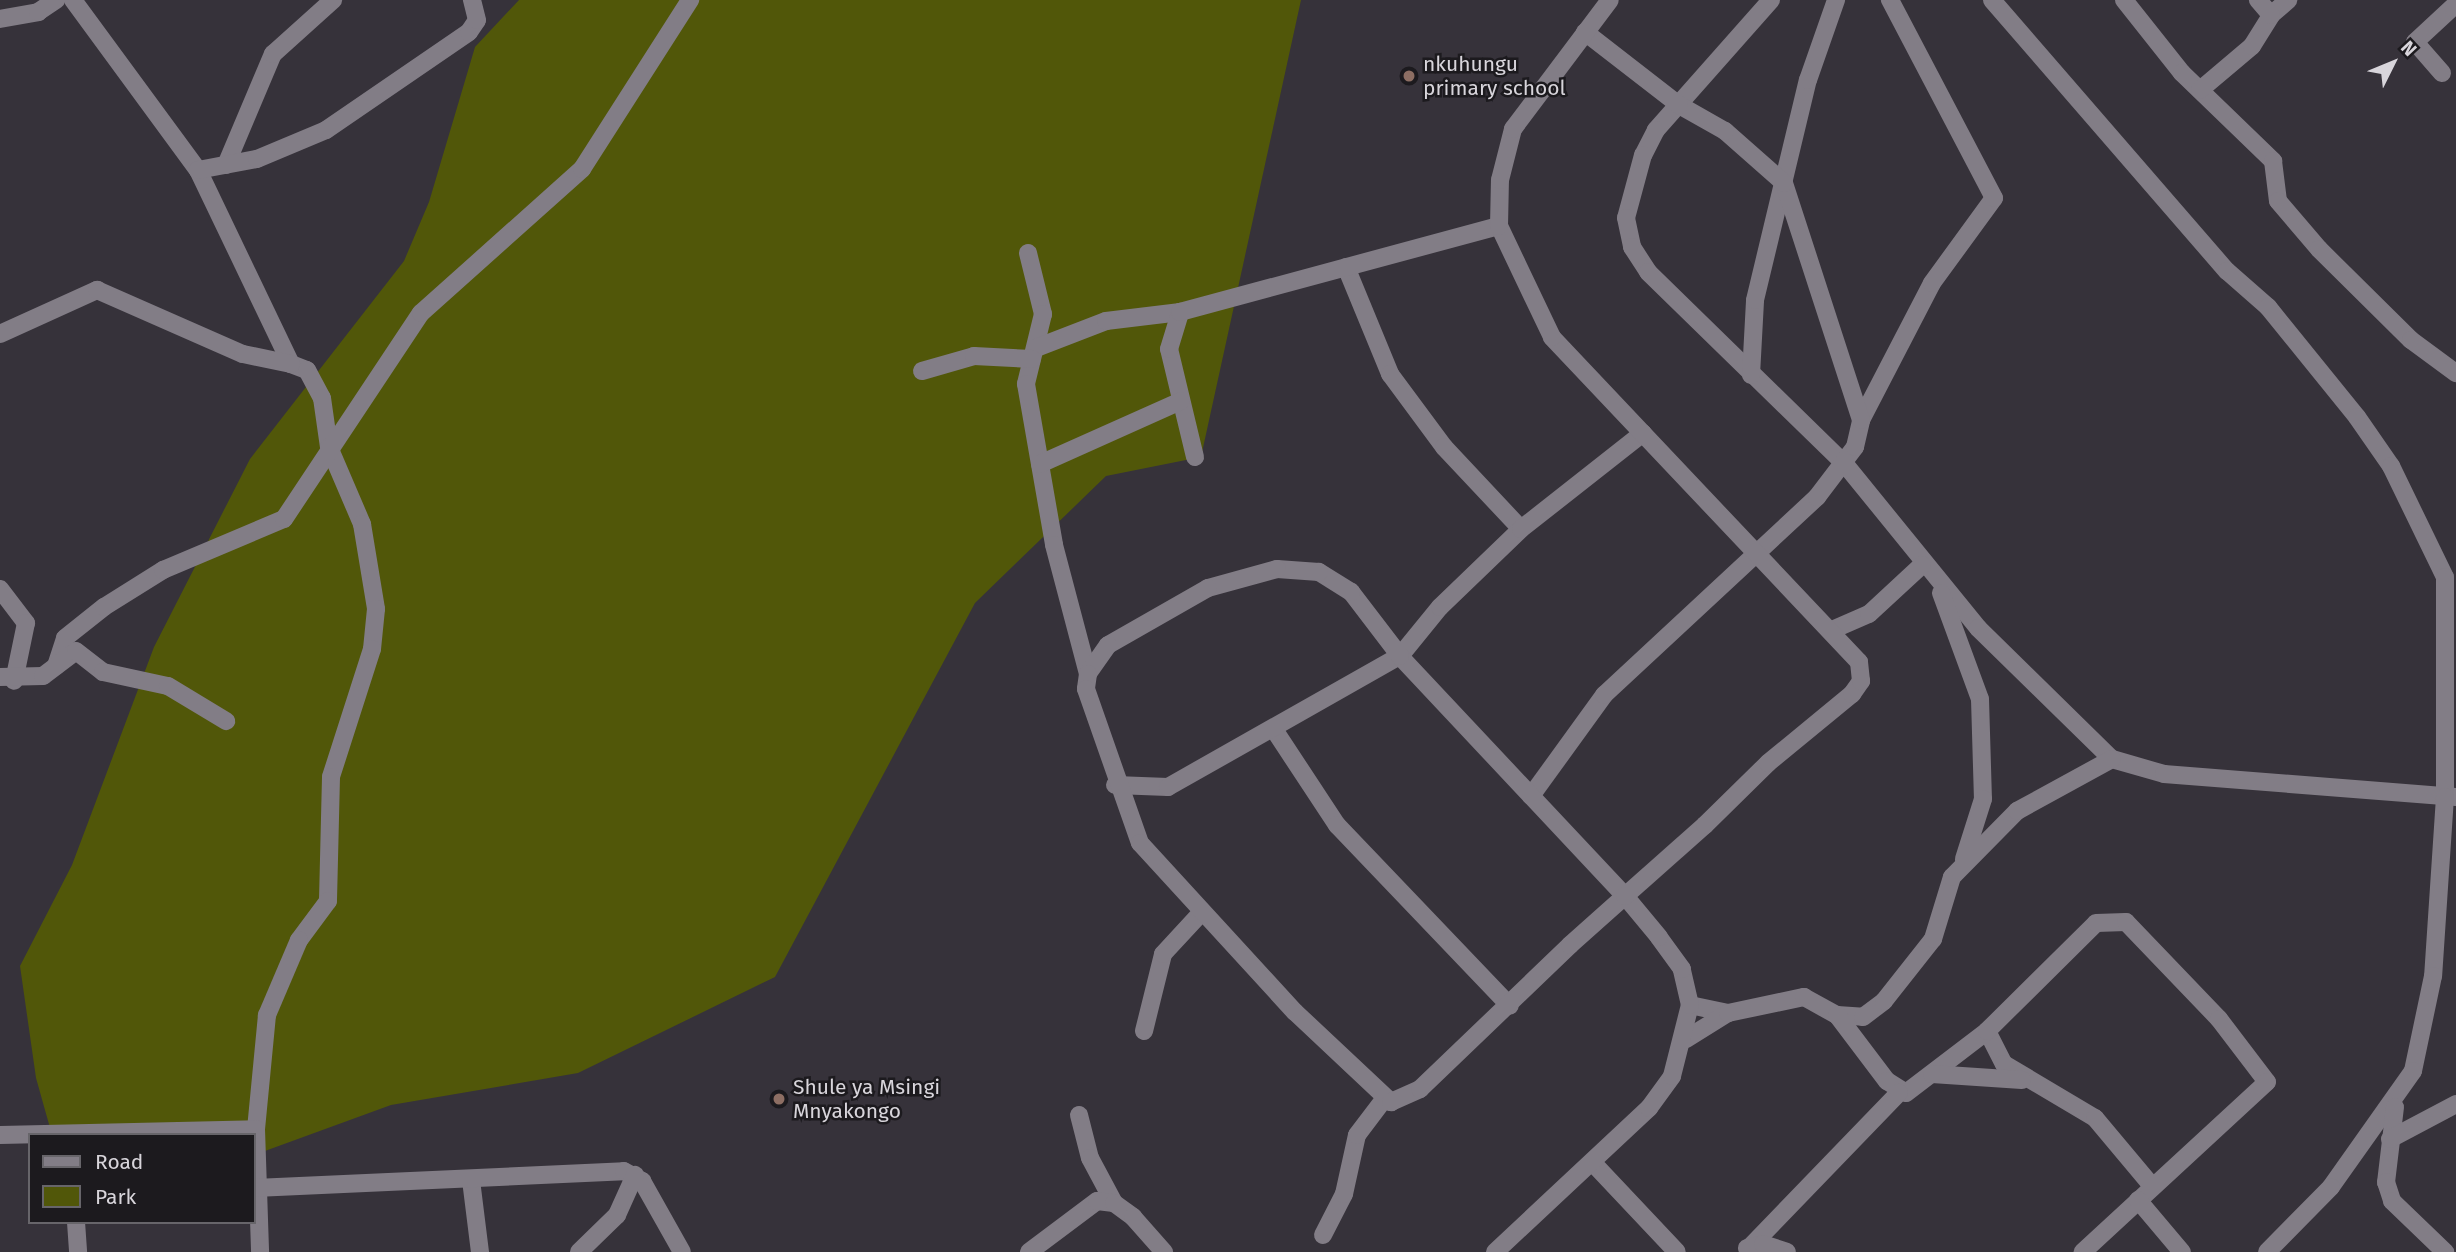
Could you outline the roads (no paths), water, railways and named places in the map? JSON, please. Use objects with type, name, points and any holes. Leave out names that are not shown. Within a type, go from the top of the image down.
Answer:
[{"type":"street","points":[[0,19],[38,12],[56,0]]},
{"type":"street","points":[[73,0],[198,170],[291,364]]},
{"type":"street","points":[[226,165],[273,54],[333,0]]},
{"type":"street","points":[[198,170],[226,165],[326,130],[469,32],[477,20],[472,0]]},
{"type":"street","points":[[56,666],[65,638],[104,607],[163,570],[277,524],[421,313],[582,169],[690,0]]},
{"type":"street","points":[[1028,253],[1043,303],[1026,384],[1040,464],[1088,674],[1088,701],[1115,785],[1140,843],[1201,913],[1385,1098],[1399,1100],[1420,1089],[1625,896],[1852,694],[1861,681],[1860,662],[1832,630],[1552,337],[1499,226],[1500,180],[1513,130],[1611,0]]},
{"type":"street","points":[[1771,0],[1656,130],[1631,184],[1626,218],[1632,247],[1670,298],[1844,463],[1928,571],[2112,759],[2164,774],[2370,786],[2450,797]]},
{"type":"street","points":[[1751,375],[1755,300],[1784,183],[1836,0]]},
{"type":"street","points":[[1531,796],[1604,695],[1756,553],[1844,463],[1861,419],[1932,283],[1994,198],[1890,0]]},
{"type":"street","points":[[1992,0],[2227,271],[2268,307],[2391,466],[2445,578],[2450,797],[2433,976],[2413,1072],[2395,1104],[2331,1187],[2267,1252]]},
{"type":"street","points":[[2124,0],[2200,90],[2273,161],[2278,201],[2319,249],[2411,340],[2456,373]]},
{"type":"street","points":[[2259,0],[2271,15]]},
{"type":"street","points":[[2200,90],[2252,46],[2271,15],[2288,0]]},
{"type":"street","points":[[2442,73],[2415,42],[2456,4]]},
{"type":"street","points":[[1585,32],[1679,105],[1725,131],[1784,183],[1861,419]]},
{"type":"street","points":[[922,371],[974,356],[1034,354],[1106,321],[1180,312],[1499,226]]},
{"type":"street","points":[[1346,267],[1390,374],[1444,447],[1521,529]]},
{"type":"street","points":[[0,334],[97,290],[243,354],[307,370],[322,398],[329,447],[362,524],[376,608],[372,649],[331,777],[328,901],[299,940],[267,1015],[256,1133]]},
{"type":"street","points":[[1180,312],[1169,349],[1195,457]]},
{"type":"street","points":[[1040,464],[1181,401]]},
{"type":"street","points":[[1115,785],[1168,787],[1275,731],[1400,656],[1440,607],[1521,529],[1643,433]]},
{"type":"street","points":[[1088,674],[1108,645],[1238,575],[1277,569],[1319,572],[1351,592],[1400,656],[1625,896],[1682,970],[1690,1004],[1686,1039],[1649,1108],[1594,1163],[1495,1252]]},
{"type":"street","points":[[1832,630],[1869,614],[1928,571]]},
{"type":"street","points":[[1686,1039],[1728,1013],[1789,996],[1837,1015],[1872,1012],[1913,968],[1933,939],[1947,887],[1962,863],[1983,799],[1980,699],[1928,571]]},
{"type":"street","points":[[0,589],[26,623],[7,679]]},
{"type":"street","points":[[7,679],[56,666],[76,651],[103,672],[168,686],[226,721]]},
{"type":"street","points":[[1275,731],[1337,825],[1510,1006]]},
{"type":"street","points":[[1962,863],[2017,811],[2112,759]]},
{"type":"street","points":[[1144,1031],[1163,954],[1201,913]]},
{"type":"street","points":[[1746,1249],[1899,1093],[1932,1074],[1987,1031],[2096,923],[2113,918],[2139,930],[2267,1082],[2083,1252]]},
{"type":"street","points":[[1690,1004],[1728,1013]]},
{"type":"street","points":[[1837,1015],[1899,1093]]},
{"type":"street","points":[[1987,1031],[1994,1053],[2022,1080],[2095,1118],[2152,1186]]},
{"type":"street","points":[[1932,1074],[2022,1080]]},
{"type":"street","points":[[1323,1235],[1348,1182],[1357,1135],[1385,1098]]},
{"type":"street","points":[[2395,1104],[2386,1182],[2392,1201],[2444,1251]]},
{"type":"street","points":[[2390,1139],[2456,1104]]},
{"type":"street","points":[[1079,1115],[1090,1158],[1114,1202],[1164,1252]]},
{"type":"street","points":[[72,1133],[256,1129]]},
{"type":"street","points":[[0,1135],[28,1134]]},
{"type":"street","points":[[1594,1163],[1677,1252]]},
{"type":"street","points":[[256,1188],[471,1180],[576,1171],[635,1175]]},
{"type":"street","points":[[579,1252],[617,1216],[635,1175]]},
{"type":"street","points":[[635,1175],[682,1252]]},
{"type":"street","points":[[471,1180],[480,1252]]},
{"type":"street","points":[[2138,1200],[2182,1252]]},
{"type":"street","points":[[256,1201],[260,1252]]},
{"type":"street","points":[[1029,1252],[1082,1207],[1114,1202]]},
{"type":"street","points":[[76,1224],[78,1252]]},
{"type":"street","points":[[1746,1249],[1787,1252]]},
{"type":"place","name":"nkuhungu primary school","points":[[1409,76]]},
{"type":"place","name":"Shule ya Msingi Mnyakongo","points":[[779,1099]]}]
